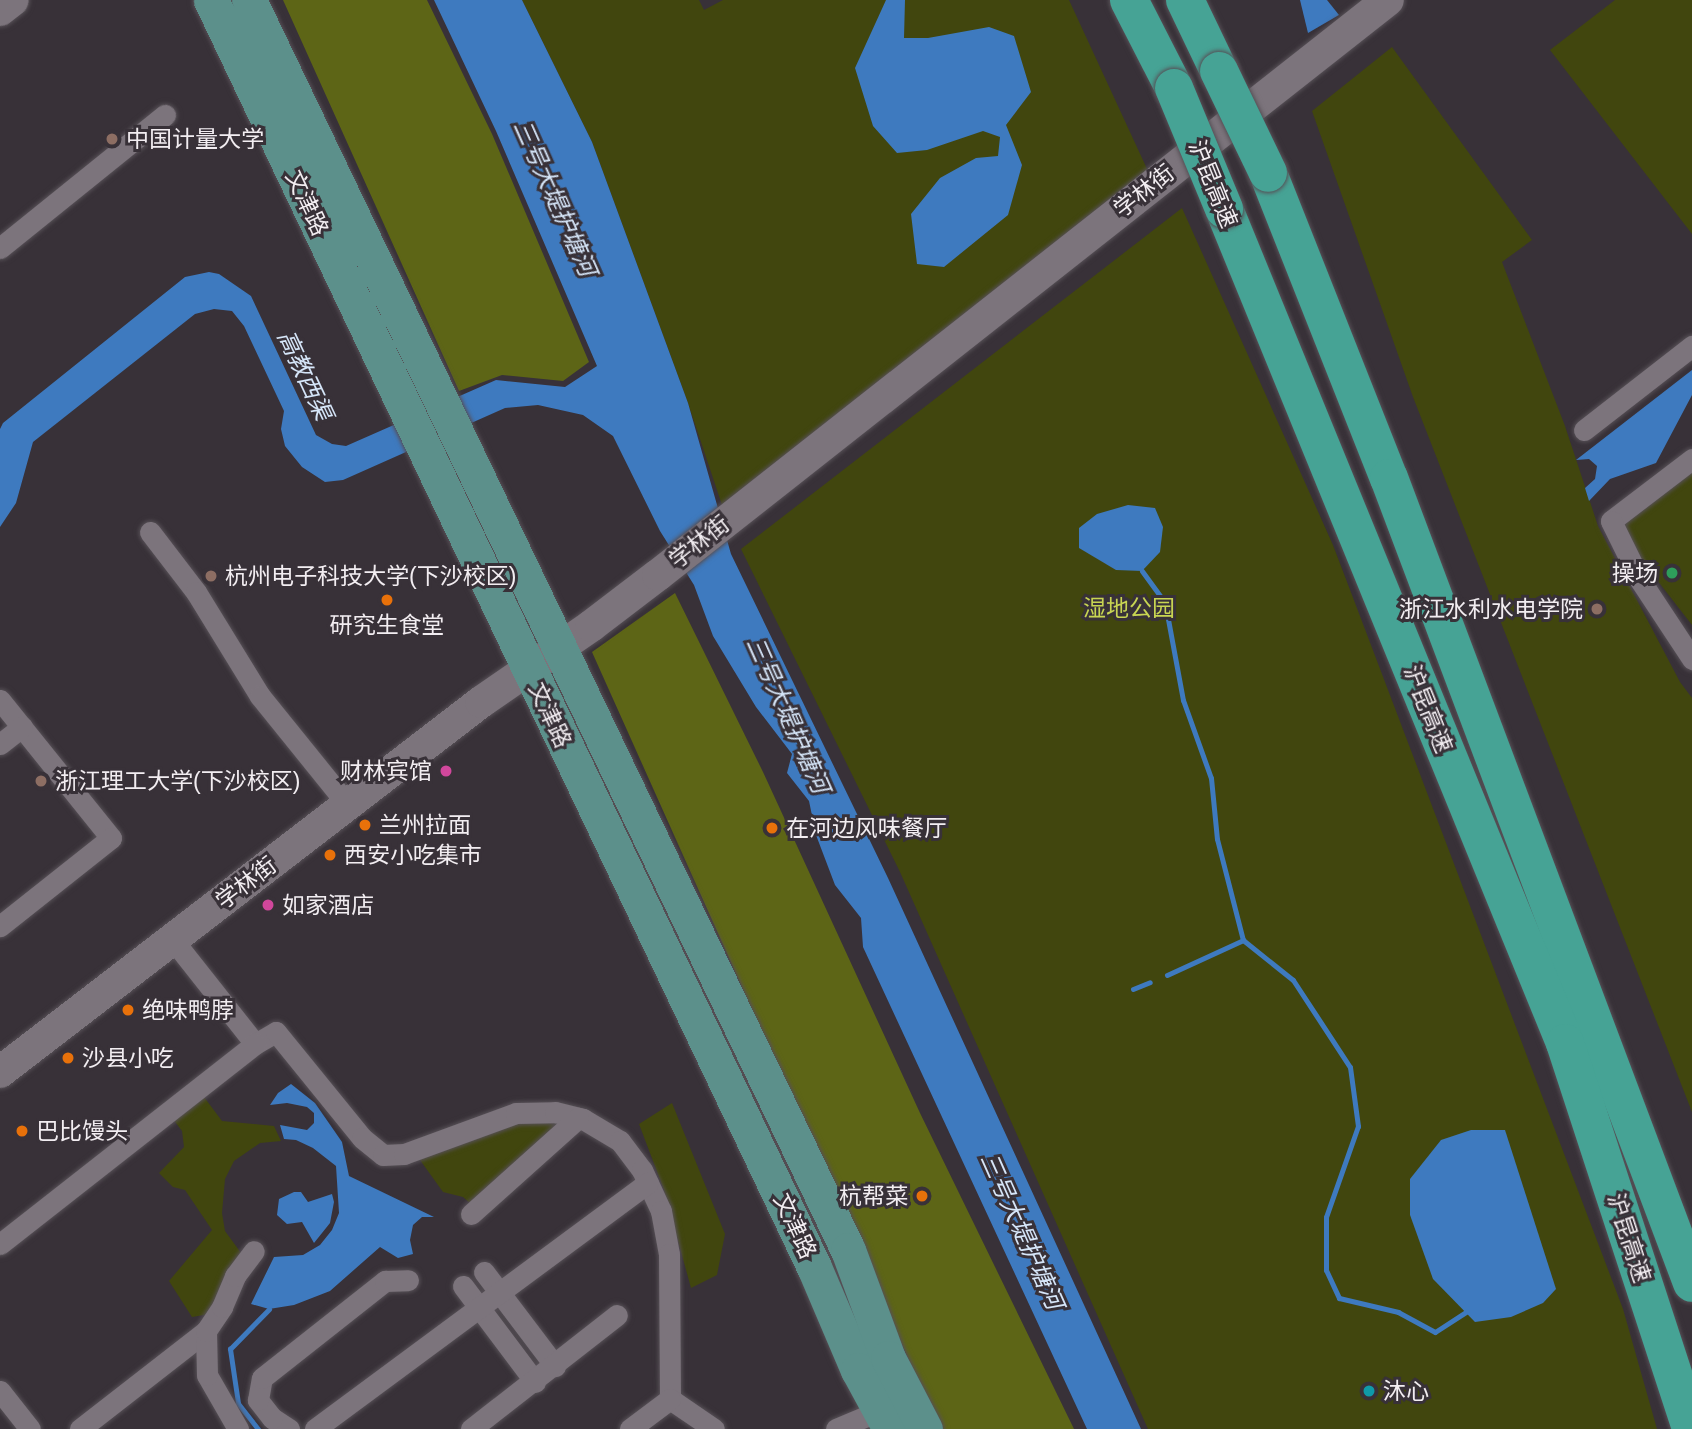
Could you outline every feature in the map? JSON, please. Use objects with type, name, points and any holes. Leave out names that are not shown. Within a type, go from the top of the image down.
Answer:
[{"type":"highway","name":"沪昆高速","points":[[1131,0],[1174,88],[1565,1043],[1691,1429]]},
{"type":"highway","name":"沪昆高速","points":[[1185,0],[1268,173],[1389,478],[1692,1283]]},
{"type":"highway","points":[[1191,0],[1219,71]]},
{"type":"main road","points":[[0,10],[13,0]]},
{"type":"main road","name":"文津路","points":[[211,0],[413,386],[463,451],[848,1250],[888,1358],[925,1429]]},
{"type":"main road","name":"文津路","points":[[249,0],[413,386],[432,465],[814,1267],[858,1370],[886,1420]]},
{"type":"main road","name":"学林街","points":[[0,1072],[528,668],[658,575],[1388,0]]},
{"type":"street","points":[[0,248],[165,116]]},
{"type":"street","points":[[1584,430],[1692,346]]},
{"type":"street","points":[[1692,458],[1611,521],[1640,580],[1692,659]]},
{"type":"street","points":[[150,532],[196,592],[260,696],[348,805]]},
{"type":"street","points":[[0,700],[111,838],[0,926]]},
{"type":"street","points":[[0,744],[22,727]]},
{"type":"street","points":[[173,940],[255,1044]]},
{"type":"street","points":[[0,1244],[255,1044],[276,1032],[362,1138],[383,1155],[404,1154],[516,1113],[555,1112],[578,1118],[620,1141],[648,1183],[661,1211],[669,1254],[670,1399]]},
{"type":"street","points":[[471,1214],[578,1118]]},
{"type":"street","points":[[316,1429],[648,1183]]},
{"type":"street","points":[[80,1429],[206,1331],[222,1307],[235,1276],[254,1251]]},
{"type":"street","points":[[484,1272],[555,1366]]},
{"type":"street","points":[[289,1429],[272,1418],[258,1400],[262,1378],[385,1281],[408,1280]]},
{"type":"street","points":[[463,1286],[535,1382]]},
{"type":"street","points":[[471,1429],[535,1382],[617,1315]]},
{"type":"street","points":[[206,1331],[207,1375],[237,1429]]},
{"type":"street","points":[[0,1391],[30,1429]]},
{"type":"street","points":[[630,1429],[670,1399]]},
{"type":"street","points":[[670,1399],[715,1429]]},
{"type":"street","points":[[836,1429],[886,1420]]},
{"type":"green space","points":[[283,0],[427,0],[492,134],[589,362],[563,381],[502,375],[459,391]]},
{"type":"green space","points":[[522,0],[699,0],[704,10],[723,0],[1069,0],[1154,184],[727,520],[688,403],[592,142]]},
{"type":"green space","points":[[1615,0],[1692,0],[1692,234],[1550,50]]},
{"type":"green space","points":[[1392,47],[1532,240],[1502,262],[1565,426],[1598,526],[1680,682],[1692,698],[1692,1112],[1413,397],[1312,111]]},
{"type":"green space","name":"湿地公园","points":[[1182,208],[1333,545],[1623,1309],[1657,1429],[1148,1429],[900,872],[741,549]]},
{"type":"green space","name":"操场","points":[[1692,459],[1692,625],[1611,521]]},
{"type":"green space","points":[[675,593],[763,772],[920,1113],[1074,1429],[940,1429],[592,652]]},
{"type":"green space","points":[[204,1097],[222,1121],[274,1126],[281,1141],[260,1143],[234,1161],[225,1179],[222,1213],[225,1231],[244,1257],[210,1314],[192,1317],[169,1281],[212,1230],[185,1190],[173,1187],[159,1173],[184,1147],[182,1131],[173,1119]]},
{"type":"green space","points":[[672,1103],[725,1234],[717,1275],[691,1288],[664,1190],[639,1124]]},
{"type":"green space","points":[[513,1123],[562,1123],[471,1204],[463,1197],[443,1192],[420,1160],[466,1139]]},
{"type":"water","name":"三号大堤护塘河","points":[[434,0],[522,0],[592,142],[688,403],[731,554],[888,878],[1141,1429],[1087,1429],[863,947],[861,918],[835,885],[816,835],[809,801],[787,773],[792,754],[756,707],[713,636],[694,585],[660,531],[613,436],[583,415],[538,405],[505,408],[343,480],[325,482],[302,467],[285,446],[281,429],[284,411],[244,326],[232,311],[214,309],[195,314],[33,442],[16,503],[0,527],[0,429],[3,423],[185,277],[209,272],[219,274],[251,296],[316,435],[332,444],[346,446],[496,380],[565,387],[597,366],[496,131]]},
{"type":"water","points":[[886,0],[905,0],[904,38],[928,38],[989,27],[1014,36],[1031,92],[1006,125],[1022,165],[1008,215],[944,267],[917,264],[911,214],[940,178],[976,158],[998,156],[1000,137],[983,131],[927,150],[897,153],[873,126],[855,68]]},
{"type":"water","points":[[1300,0],[1327,0],[1339,15],[1308,33]]},
{"type":"water","points":[[1692,370],[1692,395],[1656,463],[1610,479],[1589,501],[1585,488],[1595,479],[1597,466],[1589,459],[1576,460]]},
{"type":"water","points":[[1128,505],[1155,508],[1163,527],[1160,552],[1142,571],[1116,570],[1079,548],[1079,528],[1097,514]]},
{"type":"water","points":[[291,1084],[315,1103],[342,1142],[349,1176],[434,1217],[422,1217],[413,1225],[410,1240],[413,1254],[398,1258],[380,1247],[330,1291],[294,1305],[269,1309],[251,1304],[274,1257],[303,1255],[320,1245],[332,1230],[339,1213],[336,1166],[313,1148],[296,1140],[284,1139],[280,1125],[307,1130],[314,1123],[314,1113],[307,1107],[287,1103],[270,1105],[278,1093]]},
{"type":"water","points":[[1471,1130],[1505,1130],[1556,1289],[1543,1303],[1511,1317],[1475,1322],[1433,1279],[1410,1215],[1410,1179],[1441,1140]]},
{"type":"water","points":[[294,1192],[301,1192],[308,1202],[332,1194],[334,1202],[330,1223],[314,1243],[302,1222],[287,1224],[277,1215],[279,1199]]},
{"type":"waterway","points":[[1142,571],[1165,603],[1183,700],[1211,778],[1217,839],[1243,940],[1293,980],[1350,1067],[1358,1126],[1326,1217],[1326,1270],[1339,1298],[1398,1312],[1435,1332],[1466,1312]]},
{"type":"waterway","points":[[1167,975],[1243,940]]},
{"type":"waterway","points":[[1133,989],[1150,982]]},
{"type":"waterway","points":[[258,1429],[238,1403],[230,1349],[269,1309]]},
{"type":"place","name":"中国计量大学","points":[[112,139]]},
{"type":"place","name":"操场","points":[[1672,573]]},
{"type":"place","name":"杭州电子科技大学(下沙校区)","points":[[211,576]]},
{"type":"place","name":"研究生食堂","points":[[387,600]]},
{"type":"place","name":"浙江水利水电学院","points":[[1597,609]]},
{"type":"place","name":"财林宾馆","points":[[446,771]]},
{"type":"place","name":"浙江理工大学(下沙校区)","points":[[41,781]]},
{"type":"place","name":"兰州拉面","points":[[365,825]]},
{"type":"place","name":"在河边风味餐厅","points":[[772,828]]},
{"type":"place","name":"西安小吃集市","points":[[330,855]]},
{"type":"place","name":"如家酒店","points":[[268,905]]},
{"type":"place","name":"绝味鸭脖","points":[[128,1010]]},
{"type":"place","name":"沙县小吃","points":[[68,1058]]},
{"type":"place","name":"巴比馒头","points":[[22,1131]]},
{"type":"place","name":"杭帮菜","points":[[922,1196]]},
{"type":"place","name":"沐心","points":[[1369,1391]]},
{"type":"water label","name":"高教西渠","points":[[305,375]]}]
